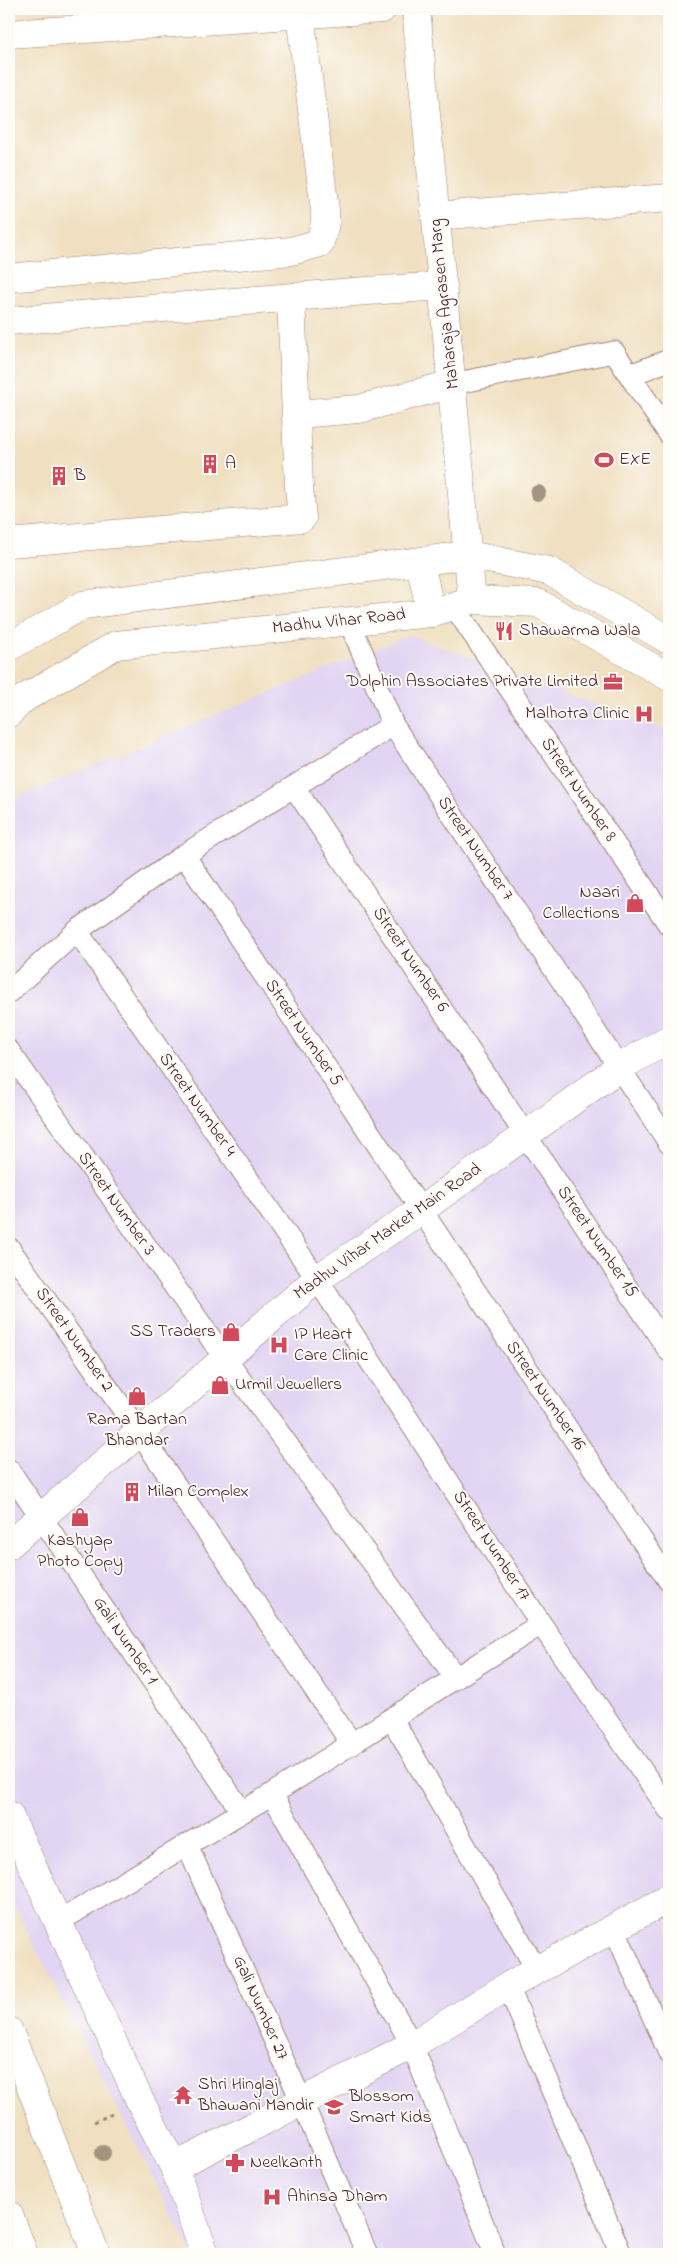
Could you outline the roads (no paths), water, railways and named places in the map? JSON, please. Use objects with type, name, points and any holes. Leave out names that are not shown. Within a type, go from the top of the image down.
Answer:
[{"type":"street","points":[[9,34],[382,9]]},
{"type":"street","name":"Maharaja Agrasen Marg","points":[[416,9],[468,555],[452,606]]},
{"type":"street","points":[[9,278],[272,253],[320,243],[325,210],[300,15]]},
{"type":"street","points":[[436,216],[669,198]]},
{"type":"street","points":[[9,321],[442,286]]},
{"type":"street","points":[[9,543],[302,518],[291,298]]},
{"type":"street","points":[[297,414],[359,409],[452,384]]},
{"type":"street","points":[[9,647],[83,605],[420,563],[468,555],[549,571],[669,640]]},
{"type":"street","points":[[420,563],[452,606]]},
{"type":"street","name":"Madhu Vihar Road","points":[[9,713],[23,698],[116,645],[349,621],[452,606],[538,603],[669,677]]},
{"type":"street","name":"Madhu Vihar Market Main Road","points":[[9,1545],[317,1278],[421,1210],[620,1067],[669,1038]]},
{"type":"street","points":[[9,1815],[140,2101],[174,2167],[205,2254]]},
{"type":"street","points":[[174,2167],[412,2045],[508,1986],[669,1898]]},
{"type":"street","points":[[9,2031],[96,2254]]},
{"type":"street","points":[[9,2216],[24,2254]]},
{"type":"lane","points":[[452,384],[614,352],[669,434]]},
{"type":"lane","points":[[630,375],[669,360]]},
{"type":"lane","name":"Street Number 8","points":[[452,606],[669,925]]},
{"type":"lane","name":"Street Number 7","points":[[349,621],[393,725],[669,1143]]},
{"type":"lane","points":[[9,992],[77,931],[184,855],[393,725]]},
{"type":"lane","name":"Street Number 6","points":[[294,787],[525,1134]]},
{"type":"lane","name":"Street Number 5","points":[[184,855],[421,1210]]},
{"type":"lane","name":"Street Number 4","points":[[77,931],[317,1278]]},
{"type":"lane","name":"Street Number 3","points":[[9,1051],[224,1357],[456,1678]]},
{"type":"lane","name":"Street Number 15","points":[[525,1134],[669,1351]]},
{"type":"lane","name":"Street Number 16","points":[[421,1210],[669,1581]]},
{"type":"lane","name":"Street Number 2","points":[[9,1248],[139,1432],[352,1744]]},
{"type":"lane","name":"Street Number 17","points":[[317,1278],[541,1624],[669,1810]]},
{"type":"lane","name":"Gali Number 1","points":[[9,1470],[242,1812]]},
{"type":"lane","points":[[58,1922],[272,1794],[541,1624]]},
{"type":"lane","points":[[392,1719],[537,1970]]},
{"type":"lane","points":[[272,1794],[412,2045],[495,2254]]},
{"type":"lane","name":"Gali Number 27","points":[[187,1845],[302,2102],[367,2254]]},
{"type":"lane","points":[[614,1928],[669,2053]]},
{"type":"lane","points":[[508,1986],[621,2254]]},
{"type":"place","name":"EXE","points":[[604,460]]},
{"type":"place","name":"A","points":[[210,464]]},
{"type":"place","name":"B","points":[[59,476]]},
{"type":"place","name":"Shawarma Wala","points":[[504,631]]},
{"type":"place","name":"Dolphin Associates Private Limited","points":[[613,682]]},
{"type":"place","name":"Malhotra Clinic","points":[[644,714]]},
{"type":"place","name":"Naari Collections","points":[[635,903]]},
{"type":"place","name":"SS Traders","points":[[231,1332]]},
{"type":"place","name":"IP Heart Care Clinic","points":[[279,1345]]},
{"type":"place","name":"Urmil Jewellers","points":[[220,1385]]},
{"type":"place","name":"Rama Bartan Bhandar","points":[[137,1396]]},
{"type":"place","name":"Milan Complex","points":[[132,1492]]},
{"type":"place","name":"Kashyap Photo Copy","points":[[80,1517]]},
{"type":"place","name":"Shri Hinglaj Bhawani Mandir","points":[[183,2095]]},
{"type":"place","name":"Blossom Smart Kids","points":[[334,2107]]},
{"type":"place","name":"Neelkanth","points":[[235,2163]]},
{"type":"place","name":"Ahinsa Dham","points":[[272,2197]]}]
